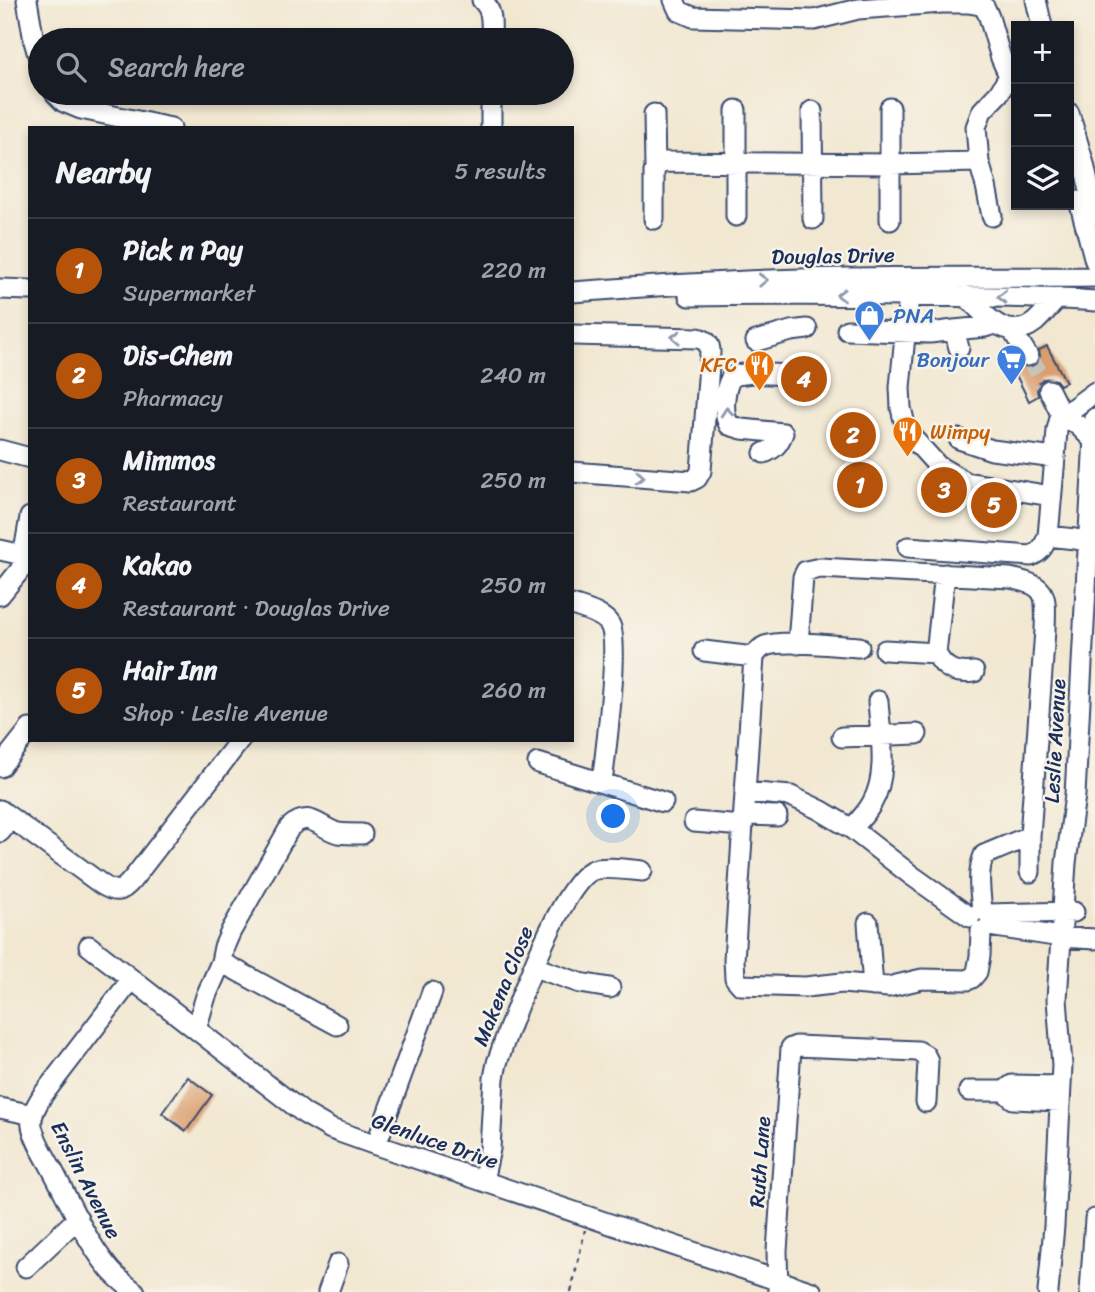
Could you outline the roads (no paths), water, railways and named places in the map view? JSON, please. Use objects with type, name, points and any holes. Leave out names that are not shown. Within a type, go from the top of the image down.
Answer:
[{"type":"street","points":[[27,0],[32,28]]},
{"type":"street","points":[[482,0],[490,12],[491,28]]},
{"type":"street","points":[[674,0],[679,11],[693,17],[796,10],[819,20],[858,9],[968,3],[980,5],[985,8],[1001,58],[1011,72]]},
{"type":"street","points":[[1036,0],[1041,21]]},
{"type":"street","points":[[992,216],[979,162],[976,134],[978,118],[1011,78]]},
{"type":"street","points":[[70,105],[162,126]]},
{"type":"street","points":[[491,105],[491,126]]},
{"type":"street","points":[[890,108],[890,220]]},
{"type":"street","points":[[736,110],[736,216]]},
{"type":"street","points":[[813,111],[813,219]]},
{"type":"street","points":[[654,114],[654,219]]},
{"type":"street","points":[[1074,130],[1095,215]]},
{"type":"street","points":[[655,168],[665,162],[979,162]]},
{"type":"street","points":[[1071,277],[1093,254],[1074,179]]},
{"type":"street","name":"Douglas Drive","points":[[574,293],[615,296],[826,295],[910,286],[1095,276]]},
{"type":"street","points":[[910,286],[900,387],[906,429],[938,466],[966,482],[1051,496]]},
{"type":"street","name":"Douglas Drive","points":[[910,286],[966,296],[1095,301]]},
{"type":"street","points":[[0,289],[28,290]]},
{"type":"street","points":[[966,296],[1003,327],[1028,356]]},
{"type":"street","points":[[847,330],[930,333],[957,339],[985,327],[1024,328],[1036,321],[1058,298]]},
{"type":"street","points":[[574,335],[698,338],[709,344],[710,352],[701,471],[697,478],[691,481],[574,472]]},
{"type":"street","points":[[756,341],[796,335]]},
{"type":"street","points":[[764,453],[775,447],[783,433],[729,425],[725,418],[726,389],[731,378],[736,375],[788,375]]},
{"type":"street","points":[[1049,390],[1062,414],[1093,440]]},
{"type":"street","points":[[908,547],[1031,556],[1039,553],[1048,536],[1057,430],[1062,414],[1095,391]]},
{"type":"street","name":"Leslie Avenue","points":[[1069,912],[1066,863],[1075,795],[1095,418]]},
{"type":"street","points":[[916,443],[936,437]]},
{"type":"street","points":[[959,439],[992,450],[1055,458]]},
{"type":"street","points":[[0,450],[28,457]]},
{"type":"street","points":[[0,595],[25,565],[28,536]]},
{"type":"street","points":[[1048,536],[1088,538]]},
{"type":"street","points":[[0,550],[25,565]]},
{"type":"street","points":[[799,643],[803,577],[806,571],[820,568],[945,574],[1018,580],[1039,588],[1045,596],[1045,630],[1030,836],[1030,872]]},
{"type":"street","points":[[945,574],[936,653],[945,667],[962,673],[974,672]]},
{"type":"street","points":[[574,606],[594,613],[611,627],[611,688],[602,783]]},
{"type":"street","points":[[859,647],[799,643],[768,645],[762,647],[754,657],[734,960],[736,981],[741,985],[770,987],[806,988],[842,983],[888,988],[922,979],[964,981],[972,978],[977,972],[980,956],[981,862],[984,855],[1030,836]]},
{"type":"street","points":[[885,650],[936,653]]},
{"type":"street","name":"Leslie Avenue","points":[[1048,1292],[1062,1065],[1066,1048],[1067,937],[1092,713],[1095,650]]},
{"type":"street","points":[[704,651],[754,657]]},
{"type":"street","points":[[852,830],[870,806],[881,771],[878,701]]},
{"type":"street","points":[[0,766],[28,731]]},
{"type":"street","points":[[842,737],[917,734]]},
{"type":"street","points":[[4,820],[109,890],[122,890],[238,742]]},
{"type":"street","points":[[538,763],[663,802]]},
{"type":"street","points":[[745,792],[796,798],[820,810],[852,830],[911,875],[982,919],[1067,937],[1095,939]]},
{"type":"street","points":[[694,822],[743,821],[778,816]]},
{"type":"street","points":[[196,1029],[227,939],[242,908],[290,827],[296,822],[309,819],[337,832],[362,834]]},
{"type":"street","name":"Makena Close","points":[[483,1181],[490,1149],[497,1063],[544,943],[563,905],[573,889],[592,871],[642,871]]},
{"type":"street","points":[[982,919],[1069,912]]},
{"type":"street","points":[[868,923],[873,986]]},
{"type":"street","name":"Glenluce Drive","points":[[89,946],[316,1122],[778,1286],[812,1292]]},
{"type":"street","points":[[221,962],[337,1025]]},
{"type":"street","points":[[534,967],[580,983],[610,988]]},
{"type":"street","name":"Enslin Avenue","points":[[131,980],[42,1096],[33,1115],[32,1128],[78,1219],[108,1269],[135,1292]]},
{"type":"street","points":[[376,1145],[432,992]]},
{"type":"street","name":"Ruth Lane","points":[[778,1286],[778,1226],[790,1051],[793,1047],[918,1051],[925,1055],[928,1061],[926,1102]]},
{"type":"street","points":[[969,1091],[1004,1091],[1013,1099],[1061,1094]]},
{"type":"street","points":[[0,1108],[33,1115]]},
{"type":"street","points":[[26,1267],[78,1219]]},
{"type":"street","points":[[1092,1282],[1095,1219]]},
{"type":"street","points":[[328,1292],[338,1264]]},
{"type":"tunnel","points":[[1028,356],[1049,390]]},
{"type":"place","name":"PNA","points":[[870,343]]},
{"type":"place","name":"Kakao","points":[[804,379]]},
{"type":"place","name":"Bonjour","points":[[1012,387]]},
{"type":"place","name":"KFC","points":[[760,392]]},
{"type":"place","name":"Dis-Chem","points":[[853,435]]},
{"type":"place","name":"Wimpy","points":[[907,459]]},
{"type":"place","name":"Pick n Pay","points":[[860,485]]},
{"type":"place","name":"Mimmos","points":[[944,490]]},
{"type":"place","name":"Hair Inn","points":[[994,505]]}]
